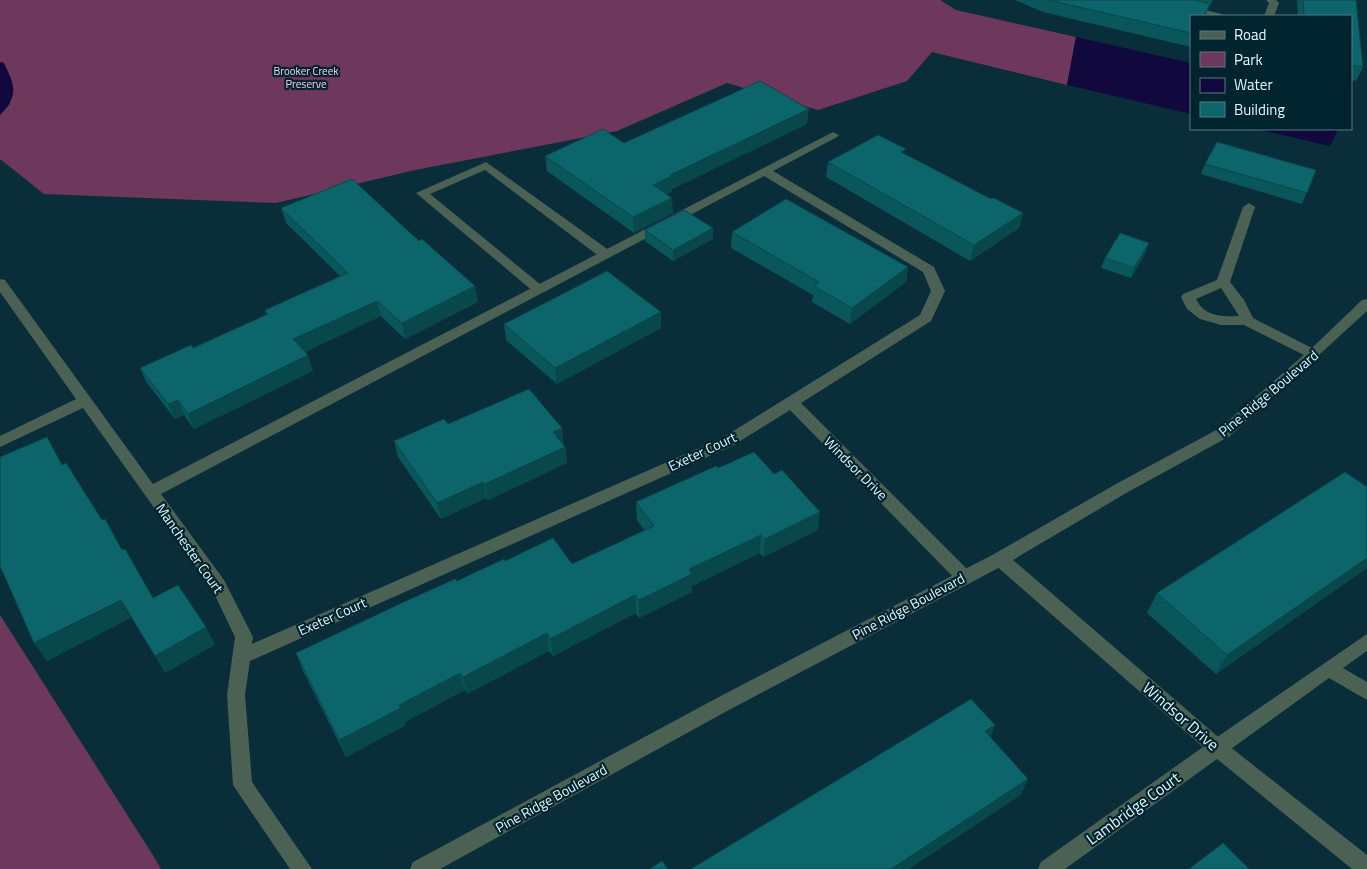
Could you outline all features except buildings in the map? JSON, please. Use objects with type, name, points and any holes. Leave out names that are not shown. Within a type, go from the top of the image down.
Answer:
[{"type":"street","points":[[1269,15],[1274,3],[1271,0]]},
{"type":"street","points":[[1175,7],[1214,15]]},
{"type":"street","points":[[151,492],[833,135]]},
{"type":"street","points":[[539,289],[422,193],[486,165],[605,254]]},
{"type":"street","name":"Exeter Court","points":[[241,657],[727,442],[926,318],[938,292],[928,270],[765,171]]},
{"type":"street","points":[[1249,206],[1223,282],[1188,297],[1192,308],[1209,318],[1226,322],[1248,320],[1313,354]]},
{"type":"street","points":[[1223,282],[1237,300],[1248,320]]},
{"type":"street","name":"Manchester Court","points":[[0,283],[218,585],[244,637],[236,695],[243,786],[302,869]]},
{"type":"street","name":"Pine Ridge Boulevard","points":[[420,869],[1000,559],[1122,488],[1225,432],[1367,303]]},
{"type":"street","points":[[0,442],[85,401]]},
{"type":"street","name":"Windsor Drive","points":[[791,402],[964,577]]},
{"type":"street","name":"Windsor Drive","points":[[1000,559],[1217,748],[1367,868]]},
{"type":"street","name":"Lambridge Court","points":[[1048,869],[1367,642]]},
{"type":"street","points":[[1329,668],[1351,684],[1367,692]]},
{"type":"green space","name":"Brooker Creek Preserve","points":[[0,0],[940,0],[956,10],[1076,37],[1067,85],[932,52],[907,81],[818,110],[727,83],[617,131],[415,170],[276,203],[44,194],[0,159],[0,115],[10,104],[4,63],[0,62]]},
{"type":"green space","points":[[0,615],[154,857],[161,869],[0,869]]},
{"type":"water","points":[[1076,37],[1190,63],[1190,114],[1067,85]]},
{"type":"water","points":[[0,62],[4,63],[11,78],[13,96],[0,115]]},
{"type":"water","points":[[1260,130],[1338,130],[1330,146]]}]
